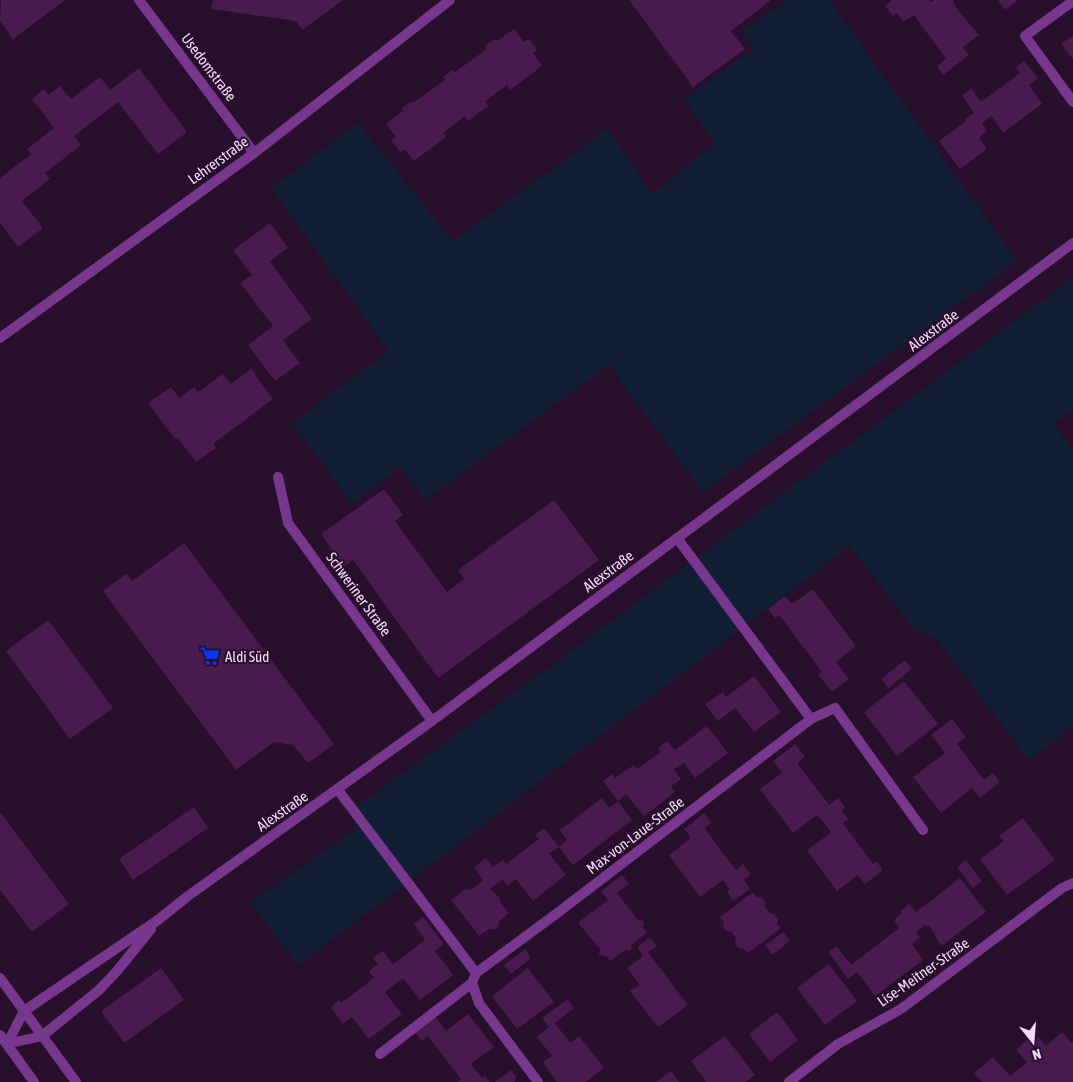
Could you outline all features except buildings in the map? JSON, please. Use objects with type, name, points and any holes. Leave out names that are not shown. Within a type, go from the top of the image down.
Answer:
[{"type":"street","name":"Usedomstraße","points":[[139,0],[254,153]]},
{"type":"street","name":"Lehrerstraße","points":[[0,338],[254,153],[450,0]]},
{"type":"street","points":[[1073,1],[1024,36],[1073,102]]},
{"type":"street","name":"Alexstraße","points":[[7,1044],[24,1011],[158,920],[188,896],[338,790],[1073,244]]},
{"type":"street","name":"Schweriner Straße","points":[[278,477],[288,523],[432,721]]},
{"type":"street","points":[[677,538],[811,719]]},
{"type":"street","name":"Max-von-Laue-Straße","points":[[476,973],[571,903],[811,719],[835,708],[923,830]]},
{"type":"street","points":[[338,790],[476,973],[472,983],[380,1054]]},
{"type":"street","name":"Lise-Meitner-Straße","points":[[789,1082],[838,1044],[901,1009],[1062,888],[1073,883]]},
{"type":"street","name":"Alexstraße","points":[[7,1044],[42,1036],[99,990],[117,971],[158,920]]},
{"type":"street","points":[[0,978],[76,1082]]},
{"type":"street","points":[[472,983],[479,1004],[538,1082]]},
{"type":"street","points":[[0,1035],[34,1082]]},
{"type":"shaded area","points":[[787,0],[829,0],[1017,261],[703,492],[609,365],[425,500],[401,467],[352,503],[293,424],[267,442],[389,351],[271,188],[358,123],[453,241],[608,129],[652,194],[715,143],[684,100],[753,49],[742,31]]},
{"type":"shaded area","points":[[1073,278],[1073,410],[1054,424],[1073,451],[1073,726],[1029,760],[937,639],[915,631],[850,546],[299,965],[250,903],[354,831],[356,807],[536,677]]},
{"type":"place","name":"Aldi Süd","points":[[210,656]]}]
